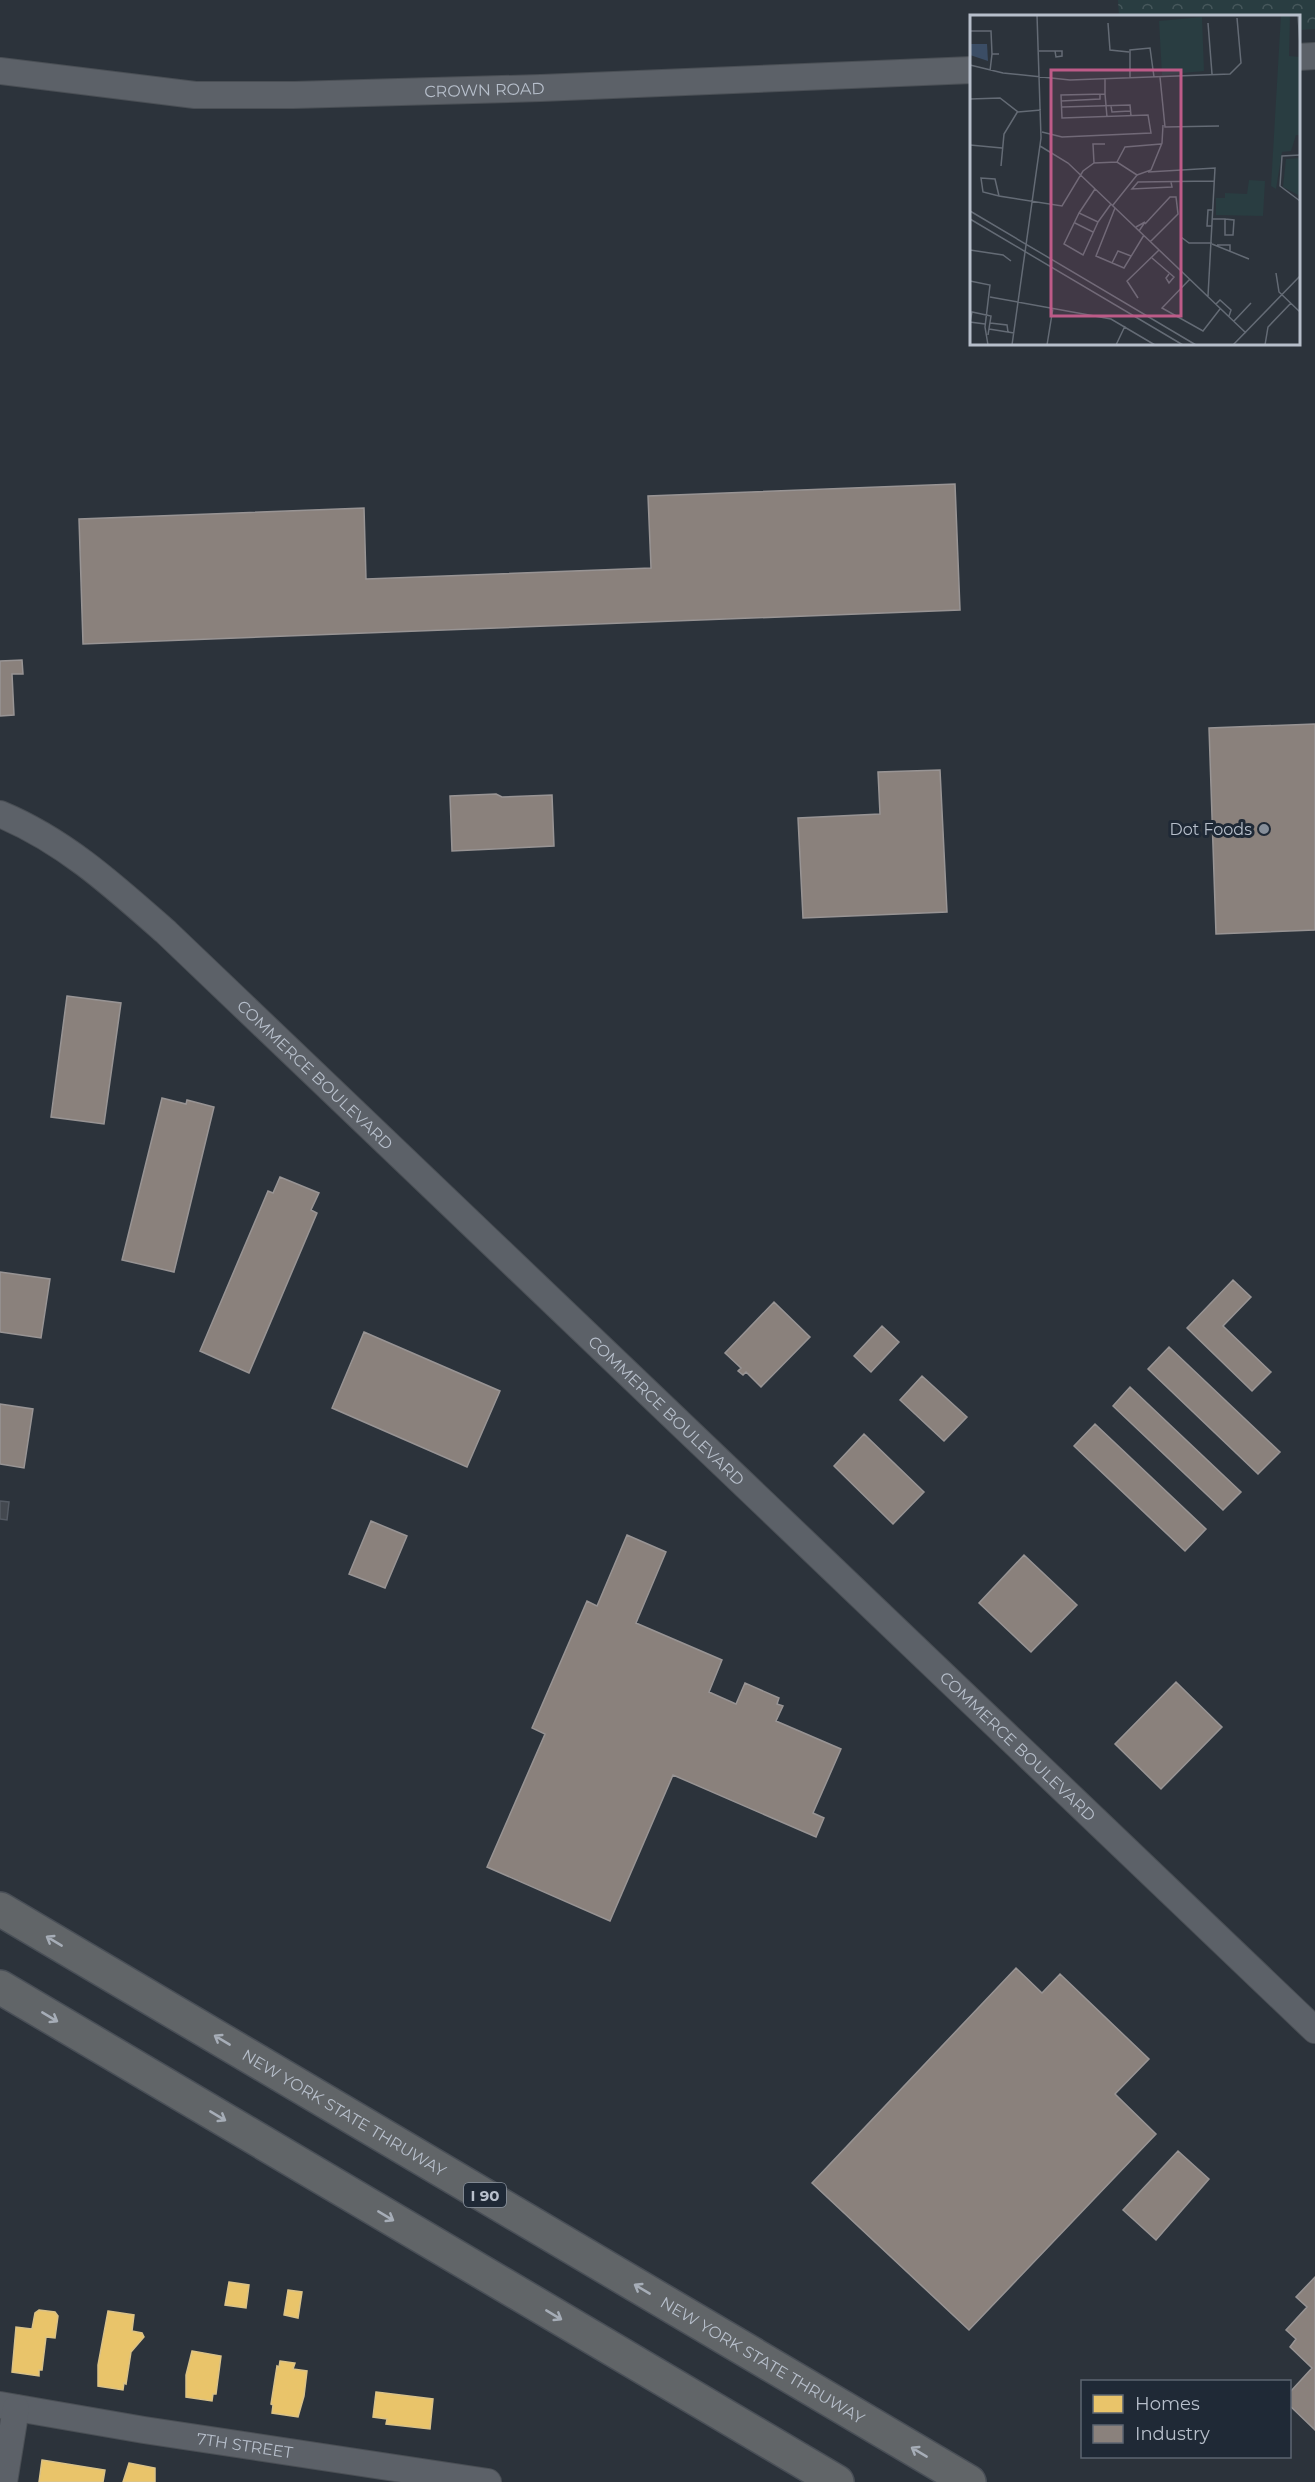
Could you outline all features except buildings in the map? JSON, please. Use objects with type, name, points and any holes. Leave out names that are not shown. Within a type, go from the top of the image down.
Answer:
[{"type":"highway","name":"NEW YORK STATE THRUWAY","points":[[0,1909],[969,2482]]},
{"type":"highway","points":[[0,1987],[837,2482]]},
{"type":"street","points":[[1300,57],[1315,56]]},
{"type":"street","name":"CROWN ROAD","points":[[0,71],[195,95],[294,95],[541,88],[970,70]]},
{"type":"street","name":"COMMERCE BOULEVARD","points":[[0,814],[28,825],[87,863],[167,933],[1315,2030]]},
{"type":"street","points":[[4,2482],[8,2406]]},
{"type":"street","name":"7TH STREET","points":[[8,2406],[144,2430],[488,2482]]},
{"type":"green space","points":[[1118,0],[1315,0],[1315,29],[1300,30],[1300,15],[1119,15]]},
{"type":"place","name":"Dot Foods","points":[[1264,829]]}]
